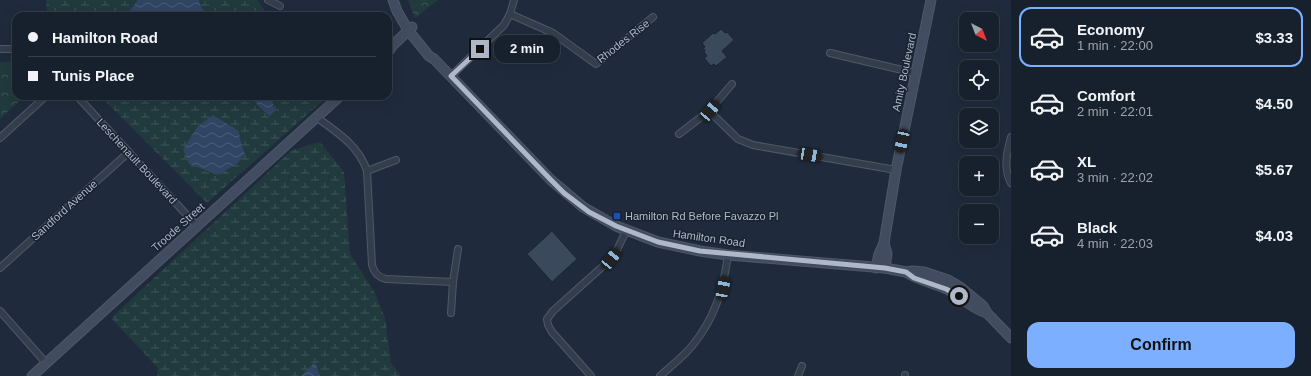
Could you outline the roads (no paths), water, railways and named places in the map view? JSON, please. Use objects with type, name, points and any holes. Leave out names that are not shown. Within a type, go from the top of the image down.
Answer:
[{"type":"main road","name":"Amity Boulevard","points":[[881,268],[879,254],[884,243],[896,170],[931,0]]},
{"type":"main road","name":"Hamilton Road","points":[[394,2],[397,11],[412,31],[433,52],[434,58],[451,76],[564,193],[599,218],[626,231],[658,242],[700,251],[881,268],[906,272],[924,272],[946,284],[960,287],[983,306],[987,313],[1011,338]]},
{"type":"main road","points":[[392,46],[412,31]]},
{"type":"main road","name":"Troode Street","points":[[32,376],[335,100]]},
{"type":"street","points":[[268,0],[280,6]]},
{"type":"street","points":[[451,76],[504,25],[510,14],[514,0]]},
{"type":"street","name":"Rhodes Rise","points":[[510,14],[553,32],[596,64],[653,17]]},
{"type":"street","points":[[0,49],[12,49]]},
{"type":"street","points":[[830,53],[915,73]]},
{"type":"street","points":[[679,134],[710,111],[732,84]]},
{"type":"street","points":[[0,138],[42,100]]},
{"type":"street","name":"Leschenault Boulevard","points":[[81,100],[197,226]]},
{"type":"street","points":[[710,111],[738,139],[753,145],[896,170]]},
{"type":"street","points":[[316,117],[350,144],[364,162],[367,171],[372,265],[376,274],[380,278],[386,279],[453,282]]},
{"type":"street","points":[[1011,137],[1006,164],[1008,179],[1011,183]]},
{"type":"street","name":"Sandford Avenue","points":[[0,268],[129,152]]},
{"type":"street","points":[[367,171],[396,160]]},
{"type":"street","points":[[591,376],[552,332],[547,319],[553,311],[611,259],[626,231]]},
{"type":"street","points":[[451,313],[453,282],[458,248]]},
{"type":"street","points":[[660,376],[691,347],[710,320],[723,288],[728,254]]},
{"type":"street","points":[[0,312],[46,363]]},
{"type":"street","points":[[798,376],[802,366]]},
{"type":"water","points":[[138,0],[199,0],[201,7],[205,12],[129,12]]},
{"type":"water","points":[[254,100],[272,100],[275,111],[270,116],[259,107]]},
{"type":"water","points":[[213,115],[239,131],[245,154],[238,163],[218,175],[189,164],[183,149],[198,126]]},
{"type":"water","points":[[315,362],[320,376],[301,376]]},
{"type":"place","name":"Hamilton Rd Before Favazzo Pl","points":[[617,216]]}]
